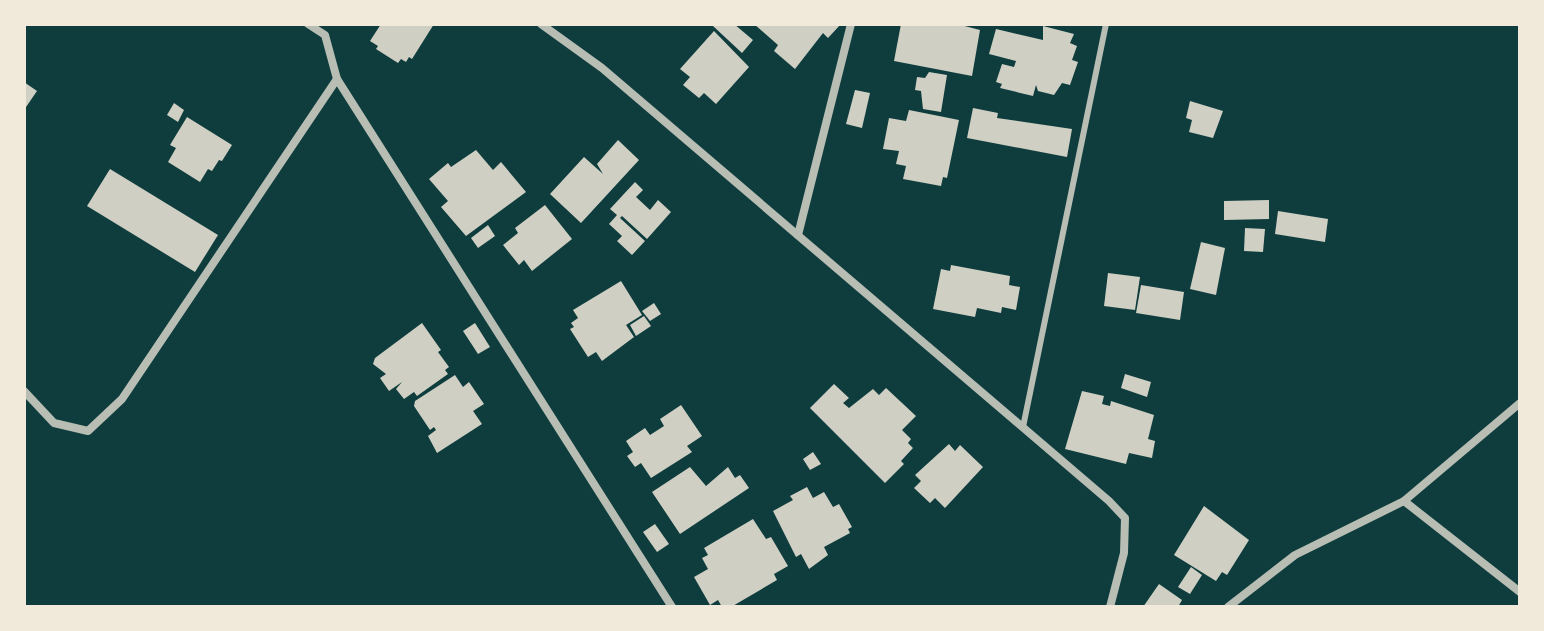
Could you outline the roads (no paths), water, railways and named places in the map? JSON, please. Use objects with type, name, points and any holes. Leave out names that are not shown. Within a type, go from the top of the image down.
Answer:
[{"type":"street","points":[[308,24],[325,35],[337,79],[672,607]]},
{"type":"street","points":[[541,24],[602,68],[1023,427],[1125,518],[1124,553],[1110,607]]},
{"type":"street","points":[[798,235],[851,24]]},
{"type":"street","points":[[24,391],[54,423],[88,431],[122,399],[337,79]]},
{"type":"street","points":[[1228,607],[1295,555],[1404,501],[1520,404]]},
{"type":"street","points":[[1404,501],[1520,592]]},
{"type":"lane","points":[[1023,427],[1106,24]]}]
